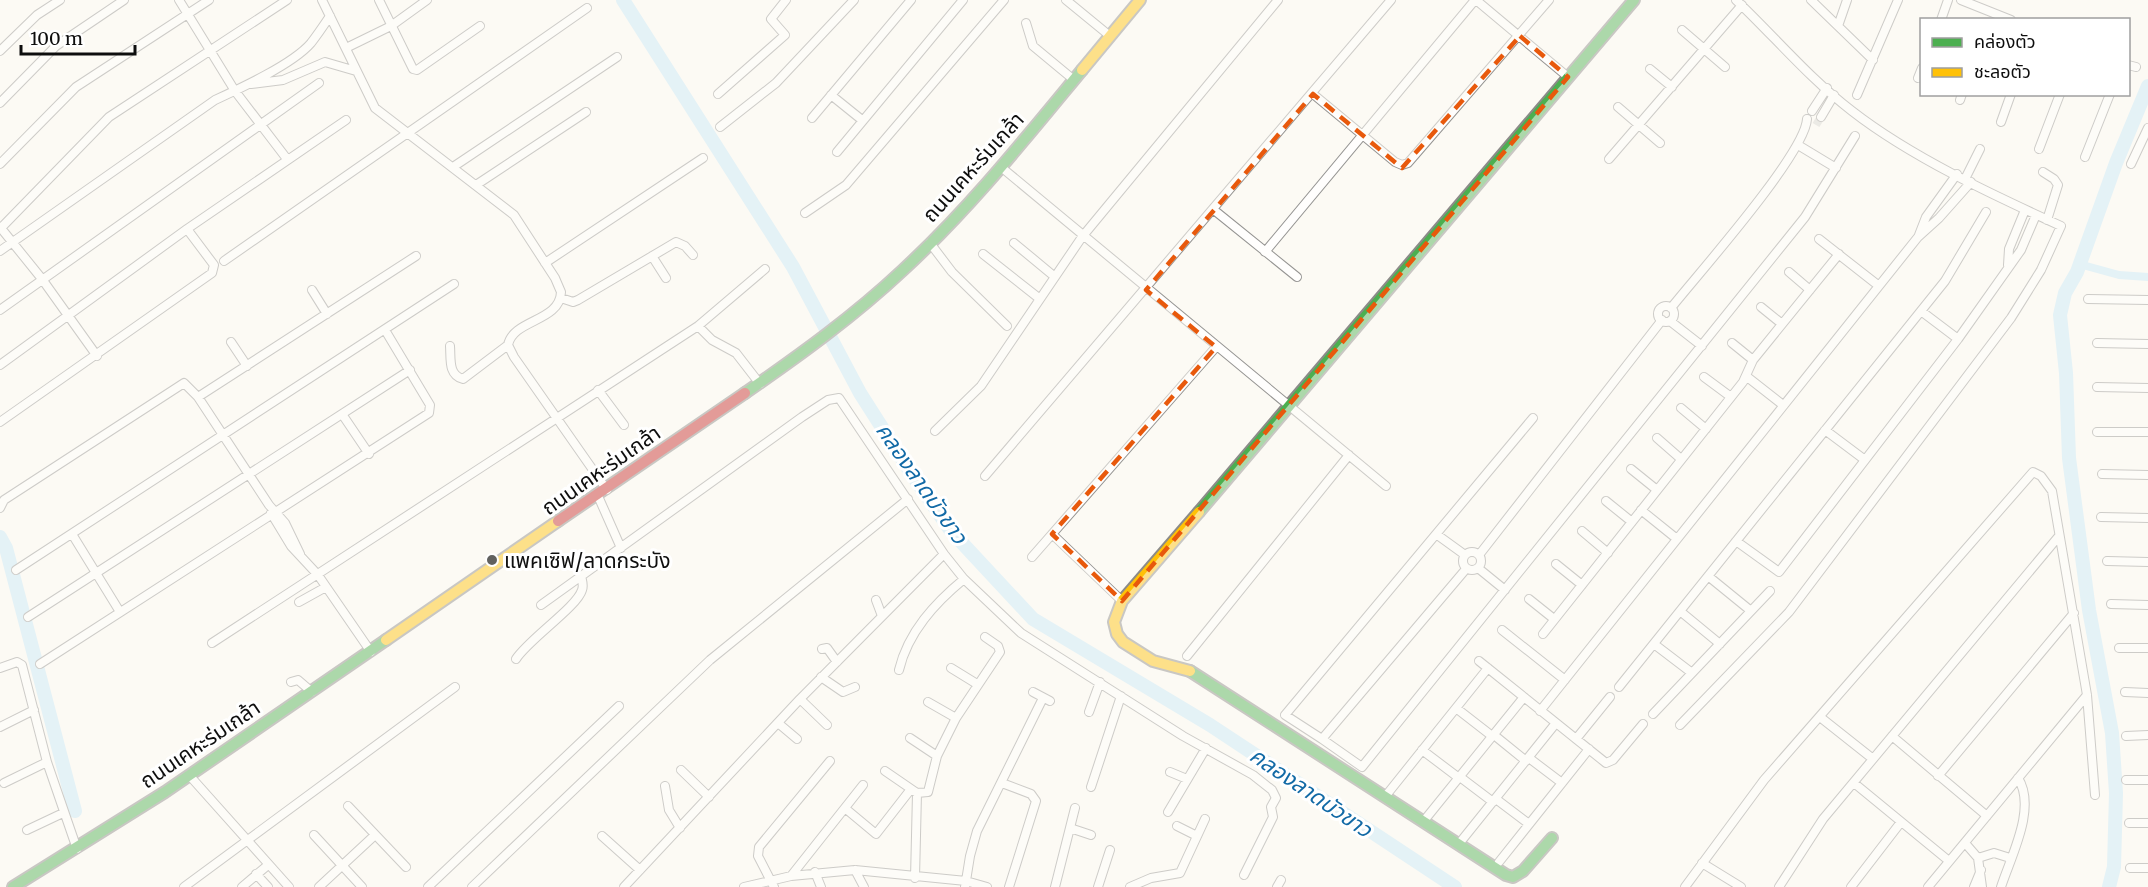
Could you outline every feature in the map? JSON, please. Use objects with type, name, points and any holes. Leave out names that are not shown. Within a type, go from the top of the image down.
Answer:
[{"type":"street","points":[[0,51],[37,15],[60,0]]},
{"type":"street","points":[[0,103],[56,46],[124,0]]},
{"type":"street","points":[[179,0],[235,91],[287,159]]},
{"type":"street","points":[[0,164],[76,87],[208,0]]},
{"type":"street","points":[[97,356],[42,279],[0,227],[109,117],[287,0]]},
{"type":"street","points":[[322,0],[375,108],[514,215],[555,278],[561,298]]},
{"type":"street","points":[[379,0],[410,66],[417,70],[480,26]]},
{"type":"street","points":[[346,48],[391,26],[427,0]]},
{"type":"street","points":[[718,94],[785,35],[785,32],[771,19],[786,0]]},
{"type":"street","points":[[720,127],[776,83],[854,0]]},
{"type":"street","points":[[812,118],[911,0]]},
{"type":"street","points":[[837,152],[963,0]]},
{"type":"street","points":[[805,213],[846,185],[1004,0]]},
{"type":"street","points":[[1066,0],[1110,36]]},
{"type":"street","name":"ถนนเคหะร่มเกล้า","points":[[21,885],[371,652],[810,348],[858,310],[930,243],[1001,167],[1140,0]]},
{"type":"street","points":[[935,431],[981,386],[1082,237],[1278,0]]},
{"type":"street","points":[[985,476],[1391,0]]},
{"type":"street","points":[[1264,252],[1475,0],[1568,77]]},
{"type":"street","points":[[1313,94],[1395,162],[1402,165],[1408,163],[1549,0]]},
{"type":"street","points":[[1552,838],[1523,872],[1513,877],[1506,875],[1395,802],[1350,777],[1264,717],[1186,669],[1153,661],[1124,642],[1117,634],[1114,621],[1122,601],[1634,0]]},
{"type":"street","points":[[1811,0],[1873,60]]},
{"type":"street","points":[[1838,26],[1847,0]]},
{"type":"street","points":[[1857,95],[1898,0]]},
{"type":"street","points":[[1942,18],[1948,0]]},
{"type":"street","points":[[1961,0],[1993,16]]},
{"type":"street","points":[[1609,159],[1704,49],[1739,3],[1852,111],[1899,142],[1957,174],[2061,226],[2023,301],[1986,354],[1788,612],[1680,725]]},
{"type":"street","points":[[225,261],[587,8]]},
{"type":"street","points":[[0,251],[215,100],[298,55],[311,43],[330,16]]},
{"type":"street","points":[[1026,23],[1033,46],[1074,80]]},
{"type":"street","points":[[1682,30],[1725,67]]},
{"type":"street","points":[[453,166],[617,57]]},
{"type":"street","points":[[248,84],[283,80],[325,62],[356,71]]},
{"type":"street","points":[[1650,69],[1672,87]]},
{"type":"street","points":[[1918,78],[1920,73]]},
{"type":"street","points":[[0,310],[261,123],[320,84]]},
{"type":"street","points":[[1812,111],[1827,88]]},
{"type":"street","points":[[831,95],[862,120]]},
{"type":"street","points":[[1821,117],[1834,95]]},
{"type":"street","points":[[2001,122],[2010,96]]},
{"type":"street","points":[[2039,149],[2059,96]]},
{"type":"street","points":[[2085,157],[2109,96]]},
{"type":"street","points":[[1618,107],[1660,143]]},
{"type":"street","points":[[476,185],[586,112]]},
{"type":"street","points":[[1671,308],[1771,184],[1807,130],[1807,119]]},
{"type":"street","points":[[0,365],[187,229],[345,120]]},
{"type":"street","points":[[1807,130],[1816,125]]},
{"type":"street","points":[[2131,164],[2144,147],[2148,128]]},
{"type":"street","points":[[1533,418],[1285,715],[1362,767],[1805,217],[1855,136]]},
{"type":"street","points":[[1798,146],[1836,168]]},
{"type":"street","points":[[1540,711],[1918,237],[1940,218],[1968,180],[1980,149]]},
{"type":"street","points":[[545,262],[704,158]]},
{"type":"street","points":[[1001,167],[1082,237],[1386,486]]},
{"type":"street","points":[[2043,172],[2054,179],[2058,185],[2047,220]]},
{"type":"street","points":[[1918,237],[1926,217],[1957,174]]},
{"type":"street","points":[[1214,210],[1297,278]]},
{"type":"street","points":[[2008,265],[2009,249],[2025,210]]},
{"type":"street","points":[[1619,687],[1956,266],[1986,212]]},
{"type":"street","points":[[1736,541],[1779,572],[1958,339],[2008,265],[2021,250],[2036,215]]},
{"type":"street","points":[[0,422],[97,356],[214,271],[214,265],[187,229]]},
{"type":"street","points":[[1819,239],[1879,286]]},
{"type":"street","points":[[561,298],[573,302],[578,300],[676,242],[685,246],[693,255]]},
{"type":"street","points":[[930,243],[952,272],[1007,326]]},
{"type":"street","points":[[1014,243],[1055,277]]},
{"type":"street","points":[[983,254],[1040,299]]},
{"type":"street","points":[[1543,634],[1731,397],[1746,376],[1753,360],[1839,254]]},
{"type":"street","points":[[198,397],[417,256]]},
{"type":"street","points":[[652,256],[666,278]]},
{"type":"street","points":[[212,643],[698,326],[765,269]]},
{"type":"street","points":[[1790,272],[1810,290]]},
{"type":"street","points":[[16,570],[454,284]]},
{"type":"street","points":[[312,291],[327,314]]},
{"type":"street","points":[[450,346],[452,371],[456,377],[463,379],[508,345],[512,335],[550,312],[561,298]]},
{"type":"street","points":[[2088,299],[2148,300]]},
{"type":"street","points":[[1479,555],[1666,320],[1674,314],[1671,308],[1666,306],[1660,310],[1666,320],[1702,346]]},
{"type":"street","points":[[1761,307],[1782,324]]},
{"type":"street","points":[[1921,311],[1958,339]]},
{"type":"street","points":[[698,326],[712,340],[736,353],[760,384]]},
{"type":"street","points":[[40,664],[369,454],[431,410],[411,370],[385,330]]},
{"type":"street","points":[[231,342],[247,366]]},
{"type":"street","points":[[1732,343],[1753,360]]},
{"type":"street","points":[[2097,343],[2148,344]]},
{"type":"street","points":[[508,345],[602,493],[621,548]]},
{"type":"street","points":[[1032,557],[1215,347]]},
{"type":"street","points":[[28,617],[411,370]]},
{"type":"street","points":[[1746,376],[1783,405]]},
{"type":"street","points":[[1704,377],[1731,397]]},
{"type":"street","points":[[1,511],[4,501],[178,384],[187,384],[198,397],[269,506],[291,546],[318,575],[371,652]]},
{"type":"street","points":[[2097,387],[2148,388]]},
{"type":"street","points":[[598,390],[624,425]]},
{"type":"street","points":[[541,605],[834,397],[839,398],[944,554],[964,579],[1020,633],[1253,775],[1275,794],[1271,807],[1273,817],[1244,875]]},
{"type":"street","points":[[1681,408],[1706,429]]},
{"type":"street","points":[[342,414],[369,454]]},
{"type":"street","points":[[1825,430],[1865,460]]},
{"type":"street","points":[[2097,432],[2148,432]]},
{"type":"street","points":[[1657,438],[1681,459]]},
{"type":"street","points":[[1186,656],[1349,455]]},
{"type":"street","points":[[1631,469],[1657,490]]},
{"type":"street","points":[[1685,887],[1764,780],[2032,472],[2041,476],[2052,491],[2087,695],[2095,795]]},
{"type":"street","points":[[2102,474],[2148,475]]},
{"type":"street","points":[[472,887],[710,660],[908,499]]},
{"type":"street","points":[[1606,501],[1632,522]]},
{"type":"street","points":[[1641,510],[1677,539]]},
{"type":"street","points":[[2101,518],[2148,519]]},
{"type":"street","points":[[1582,531],[1608,553]]},
{"type":"street","points":[[72,534],[120,612]]},
{"type":"street","points":[[1052,534],[1122,601]]},
{"type":"street","points":[[1436,534],[1465,555]]},
{"type":"street","points":[[1779,887],[1823,819],[2059,536]]},
{"type":"street","points":[[1470,552],[1479,555],[1481,560],[1478,568],[1472,571],[1466,569],[1462,561],[1465,555],[1470,552]]},
{"type":"street","points":[[624,887],[821,677],[944,554]]},
{"type":"street","points":[[2107,561],[2148,562]]},
{"type":"street","points":[[1556,564],[1582,585]]},
{"type":"street","points":[[1478,568],[1505,590]]},
{"type":"street","points":[[1322,739],[1466,569]]},
{"type":"street","points":[[516,659],[526,645],[579,597],[583,585],[581,576]]},
{"type":"street","points":[[1708,576],[1751,611]]},
{"type":"street","points":[[899,669],[907,645],[935,604],[964,579]]},
{"type":"street","points":[[299,602],[326,587]]},
{"type":"street","points":[[1653,714],[1770,591]]},
{"type":"street","points":[[1529,599],[1554,619]]},
{"type":"street","points":[[876,600],[882,616]]},
{"type":"street","points":[[2111,604],[2148,605]]},
{"type":"street","points":[[1680,611],[1720,644]]},
{"type":"street","points":[[1938,776],[2074,613]]},
{"type":"street","points":[[1502,630],[1564,680]]},
{"type":"street","points":[[885,771],[914,791],[924,793],[930,789],[937,756],[956,718],[1000,649],[984,637]]},
{"type":"street","points":[[1654,644],[1692,673]]},
{"type":"street","points":[[822,649],[827,648],[837,662]]},
{"type":"street","points":[[2119,648],[2148,648]]},
{"type":"street","points":[[1479,660],[1540,711],[1609,763],[1643,724]]},
{"type":"street","points":[[0,668],[17,662],[22,664],[47,762],[77,849]]},
{"type":"street","points":[[951,668],[977,684]]},
{"type":"street","points":[[1388,793],[1488,668]]},
{"type":"street","points":[[821,677],[843,692],[855,687]]},
{"type":"street","points":[[291,682],[298,680],[312,692]]},
{"type":"street","points":[[1089,712],[1100,682]]},
{"type":"street","points":[[184,887],[455,687]]},
{"type":"street","points":[[965,884],[973,843],[1047,699],[1033,692]]},
{"type":"street","points":[[2125,692],[2148,693]]},
{"type":"street","points":[[1928,887],[2087,695]]},
{"type":"street","points":[[1091,788],[1121,696]]},
{"type":"street","points":[[1427,817],[1524,697]]},
{"type":"street","points":[[1576,739],[1610,697]]},
{"type":"street","points":[[800,699],[827,725]]},
{"type":"street","points":[[928,702],[956,718]]},
{"type":"street","points":[[428,887],[619,706]]},
{"type":"street","points":[[1456,708],[1562,783]]},
{"type":"street","points":[[0,727],[34,710]]},
{"type":"street","points":[[1820,717],[1873,759]]},
{"type":"street","points":[[778,723],[797,739]]},
{"type":"street","points":[[1462,840],[1556,723]]},
{"type":"street","points":[[2126,736],[2148,735]]},
{"type":"street","points":[[1892,736],[1987,816]]},
{"type":"street","points":[[910,738],[937,756]]},
{"type":"street","points":[[1168,812],[1206,748]]},
{"type":"street","points":[[1499,862],[1589,749]]},
{"type":"street","points":[[1422,750],[1529,824]]},
{"type":"street","points":[[772,884],[758,856],[759,847],[830,761]]},
{"type":"street","points":[[4,783],[47,762]]},
{"type":"street","points":[[681,770],[709,797]]},
{"type":"street","points":[[1170,772],[1187,780]]},
{"type":"street","points":[[189,775],[289,887]]},
{"type":"street","points":[[2001,887],[2026,796],[2018,778]]},
{"type":"street","points":[[2126,780],[2148,780]]},
{"type":"street","points":[[1002,783],[1031,794],[1036,801],[1009,887]]},
{"type":"street","points":[[1854,783],[1949,861]]},
{"type":"street","points":[[791,876],[864,785]]},
{"type":"street","points":[[665,786],[669,810],[680,828]]},
{"type":"street","points":[[846,809],[876,834],[914,791]]},
{"type":"street","points":[[914,791],[915,878]]},
{"type":"street","points":[[348,806],[406,867]]},
{"type":"street","points":[[1055,887],[1075,808]]},
{"type":"street","points":[[27,830],[63,813]]},
{"type":"street","points":[[1130,887],[1151,878],[1180,873],[1205,819]]},
{"type":"street","points":[[1851,887],[1901,822]]},
{"type":"street","points":[[2129,823],[2148,823]]},
{"type":"street","points":[[1177,826],[1197,836]]},
{"type":"street","points":[[1070,828],[1091,836]]},
{"type":"street","points":[[314,835],[362,887]]},
{"type":"street","points":[[319,887],[375,835]]},
{"type":"street","points":[[602,836],[640,870]]},
{"type":"street","points":[[1965,843],[1978,858],[1982,887]]},
{"type":"street","points":[[1098,887],[1110,850]]},
{"type":"street","points":[[1978,858],[1994,853],[2010,858]]},
{"type":"street","points":[[1702,863],[1741,887]]},
{"type":"street","points":[[242,887],[268,865]]},
{"type":"street","points":[[2130,868],[2148,868]]},
{"type":"street","points":[[1974,887],[1981,869]]},
{"type":"street","points":[[746,887],[772,884],[791,876],[815,872],[855,870],[987,887]]},
{"type":"street","points":[[855,870],[864,887]]},
{"type":"street","points":[[815,872],[821,887]]},
{"type":"street","points":[[256,874],[268,887]]},
{"type":"street","points":[[906,876],[910,887]]},
{"type":"highlighted area","points":[[1520,36],[1568,77],[1122,601],[1052,534],[1216,347],[1146,290],[1313,94],[1402,168]]},
{"type":"waterway","name":"คลองลาดบัวขาว","points":[[623,0],[793,267],[860,393],[911,473],[951,531],[1033,619],[1210,725],[1455,887]]},
{"type":"waterway","points":[[2109,887],[2114,867],[2116,793],[2112,733],[2089,610],[2069,458],[2066,373],[2060,315],[2065,293],[2077,272],[2116,163],[2148,86]]},
{"type":"waterway","points":[[2079,264],[2119,275],[2148,277]]},
{"type":"waterway","points":[[0,537],[6,548],[75,811]]},
{"type":"tunnel","points":[[1816,125],[1821,117]]},
{"type":"traffic: fast","points":[[1199,512],[1634,0]]},
{"type":"traffic: fast","points":[[745,393],[846,319],[927,247],[996,173],[1082,70]]},
{"type":"traffic: fast","points":[[13,887],[165,792],[386,640]]},
{"type":"traffic: fast","points":[[1190,671],[1506,875],[1513,877],[1523,871],[1552,838]]},
{"type":"traffic: slow","points":[[1082,70],[1140,0]]},
{"type":"traffic: slow","points":[[1190,671],[1153,661],[1123,642],[1117,634],[1114,622],[1122,601],[1199,512]]},
{"type":"traffic: slow","points":[[386,640],[558,521]]},
{"type":"traffic: jam","points":[[558,521],[745,393]]},
{"type":"place","name":"แพคเซิฟ/ลาดกระบัง","points":[[492,560]]}]
